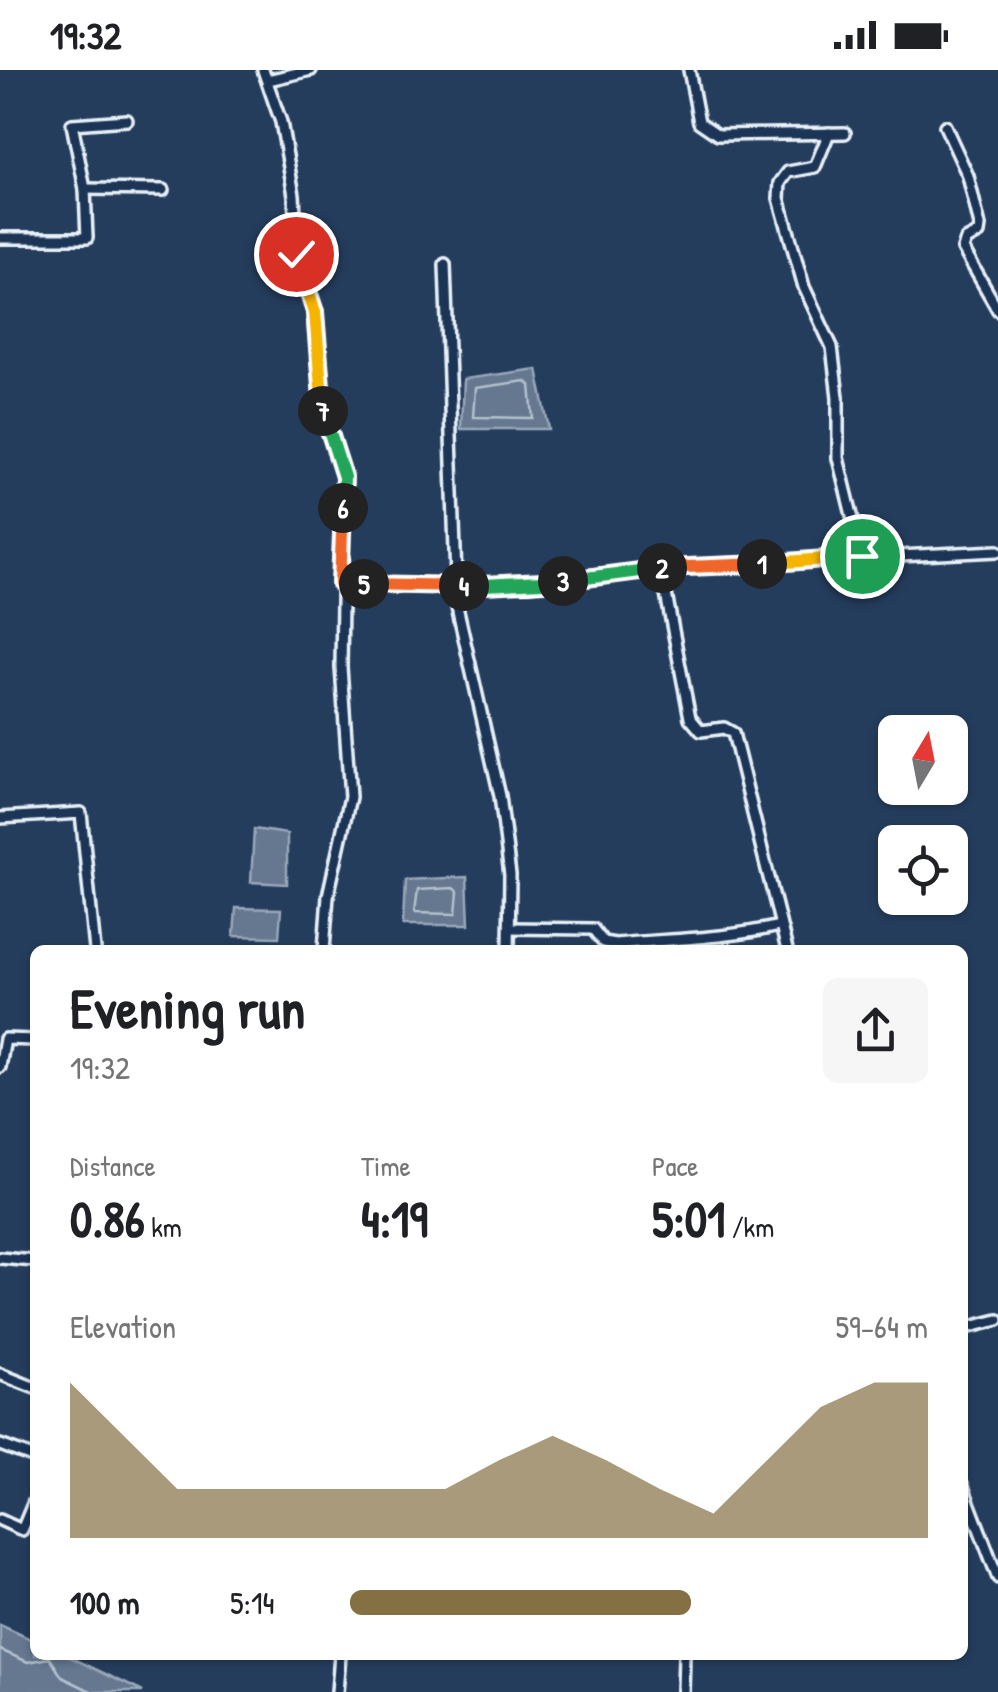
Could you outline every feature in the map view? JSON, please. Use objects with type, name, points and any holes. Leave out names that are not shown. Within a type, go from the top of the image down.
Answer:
[{"type":"street","points":[[311,70],[266,75],[294,195],[296,254],[315,312],[322,409],[344,477],[340,584],[350,797],[328,896],[324,945]]},
{"type":"street","points":[[690,70],[699,122],[710,132],[747,138],[845,133]]},
{"type":"street","points":[[0,238],[85,239],[85,189],[72,124],[126,120]]},
{"type":"street","points":[[945,126],[968,176],[980,226],[979,233],[966,240],[964,249],[998,310]]},
{"type":"street","points":[[828,133],[816,167],[788,172],[780,183],[780,198],[804,288],[832,347],[838,397],[838,458],[862,556]]},
{"type":"street","points":[[85,189],[163,190]]},
{"type":"street","points":[[444,264],[457,607],[500,796],[510,875],[510,945]]},
{"type":"street","points":[[340,584],[529,585],[661,568],[998,551]]},
{"type":"street","points":[[661,568],[690,718],[702,732],[724,728],[733,734],[785,945]]},
{"type":"street","points":[[0,818],[81,812],[94,945]]},
{"type":"street","points":[[510,928],[593,929],[606,943],[615,944],[715,938],[731,931],[779,926]]},
{"type":"street","points":[[0,1067],[5,1039],[30,1040]]},
{"type":"street","points":[[0,1258],[30,1261]]},
{"type":"street","points":[[968,1327],[998,1320]]},
{"type":"street","points":[[0,1374],[30,1386]]},
{"type":"street","points":[[0,1445],[30,1456]]},
{"type":"street","points":[[968,1500],[998,1578]]},
{"type":"street","points":[[0,1520],[22,1530],[30,1511]]},
{"type":"street","points":[[337,1692],[340,1660]]},
{"type":"street","points":[[683,1692],[684,1660]]},
{"type":"water","points":[[537,369],[549,429],[461,429],[463,379]]},
{"type":"water","points":[[254,829],[287,834],[287,884],[251,882]]},
{"type":"water","points":[[467,877],[469,925],[403,925],[405,880]]},
{"type":"water","points":[[236,908],[281,909],[279,937],[234,936]]},
{"type":"water","points":[[0,1625],[30,1639],[30,1660],[76,1660],[143,1692],[0,1692]]},
{"type":"route","points":[[296,254],[306,278],[320,341],[322,409],[344,477],[340,584],[529,585],[661,568],[862,556]]}]
